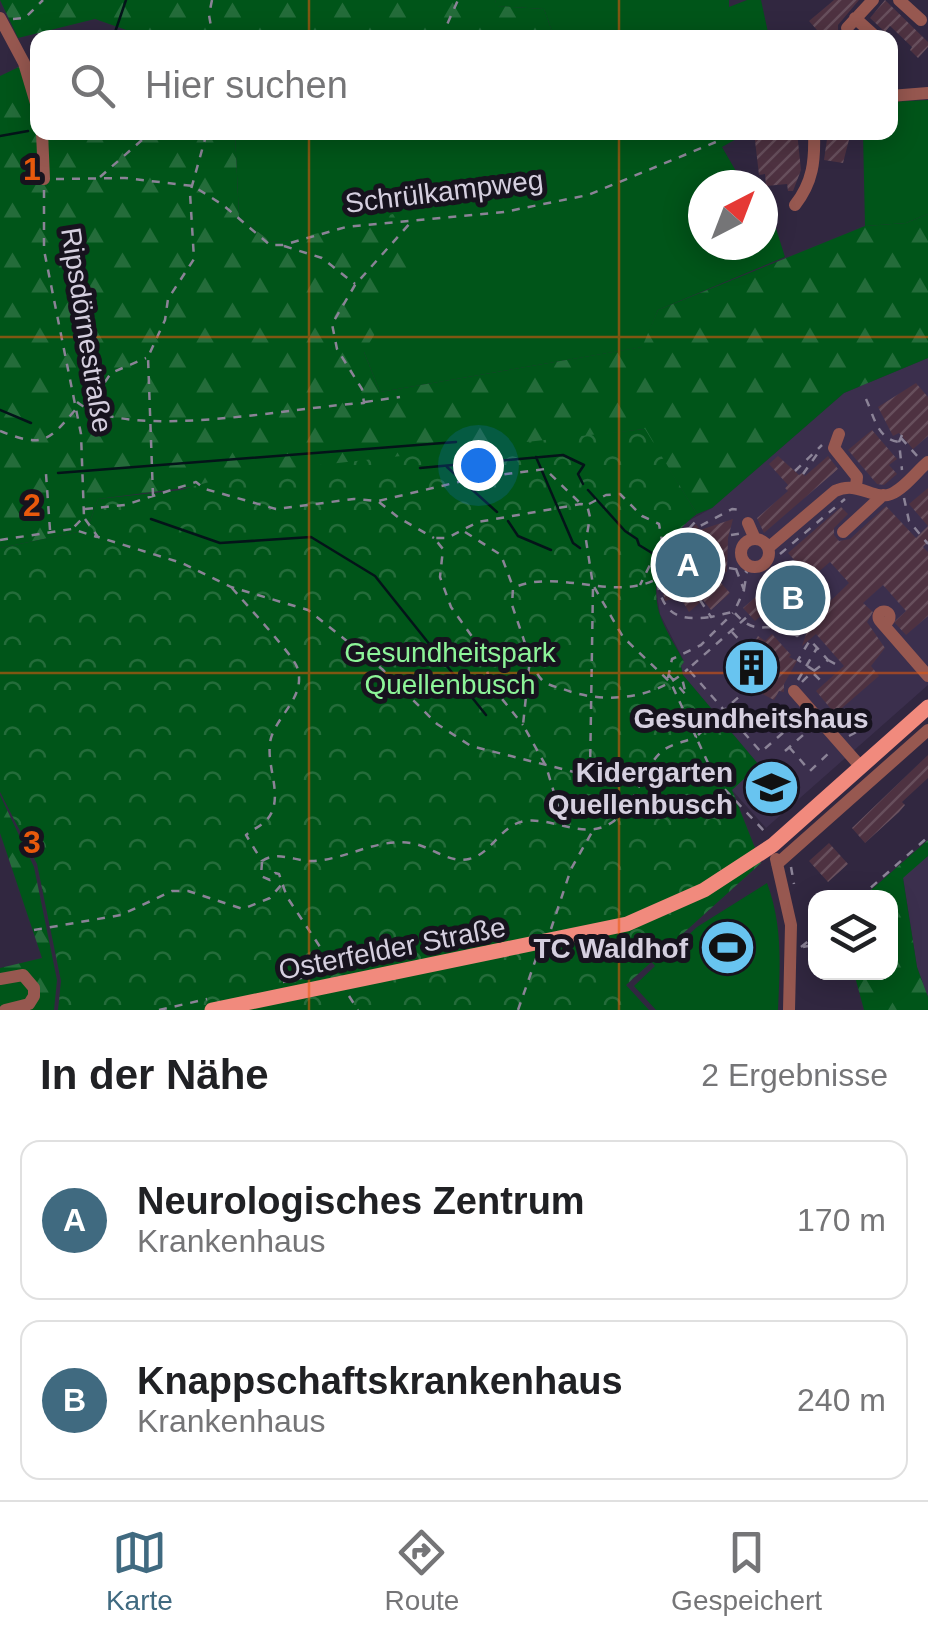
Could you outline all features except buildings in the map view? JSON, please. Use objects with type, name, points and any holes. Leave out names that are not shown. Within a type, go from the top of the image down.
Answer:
[{"type":"main road","name":"Osterfelder Straße","points":[[213,1004],[342,974],[626,924],[704,890],[770,840],[928,706]]},
{"type":"street","points":[[863,30],[851,23],[873,0]]},
{"type":"street","points":[[899,0],[920,20]]},
{"type":"street","points":[[0,19],[24,63],[30,83]]},
{"type":"street","points":[[898,95],[928,93]]},
{"type":"street","points":[[42,140],[44,179]]},
{"type":"street","points":[[795,205],[805,192],[815,163],[814,140]]},
{"type":"street","points":[[840,434],[834,448],[857,477],[856,487]]},
{"type":"street","points":[[756,539],[748,540],[741,549],[743,568],[762,565],[770,547],[836,491],[856,487],[892,494],[926,463]]},
{"type":"street","points":[[843,532],[883,495]]},
{"type":"street","points":[[746,517],[756,539],[770,547]]},
{"type":"street","points":[[885,624],[928,676]]},
{"type":"street","points":[[794,690],[860,766]]},
{"type":"street","points":[[777,864],[928,730]]},
{"type":"street","points":[[770,840],[798,951],[789,1010]]},
{"type":"street","points":[[0,979],[23,975],[34,988],[29,1004],[4,1010]]},
{"type":"path","points":[[0,19],[25,18],[43,0]]},
{"type":"path","points":[[212,0],[209,15],[212,30]]},
{"type":"path","points":[[445,30],[458,0]]},
{"type":"path","points":[[99,178],[142,140]]},
{"type":"path","points":[[153,496],[148,357],[165,320],[168,299],[194,259],[193,186],[206,140]]},
{"type":"path","name":"Schrülkampweg","points":[[283,246],[346,228],[504,212],[588,195],[721,140]]},
{"type":"path","points":[[44,179],[99,178],[193,186],[223,205],[270,245],[322,258],[356,285]]},
{"type":"path","name":"Ripsdörnestraße","points":[[44,179],[44,250],[81,434],[84,517]]},
{"type":"path","points":[[364,402],[362,389],[337,348],[332,324],[356,285],[412,221]]},
{"type":"path","points":[[86,409],[111,372],[148,357]]},
{"type":"path","points":[[75,400],[86,409],[120,418],[193,420],[400,397]]},
{"type":"path","points":[[866,399],[881,432],[893,442],[899,440],[926,463]]},
{"type":"path","points":[[0,431],[29,441],[48,437],[58,432],[76,408]]},
{"type":"path","points":[[796,471],[823,444]]},
{"type":"path","points":[[802,474],[820,450]]},
{"type":"path","points":[[85,506],[125,505],[196,482],[205,489],[276,508],[354,499],[378,501],[475,478],[545,469],[584,505],[590,517],[586,540],[593,584],[590,774]]},
{"type":"path","points":[[50,531],[46,474],[52,473]]},
{"type":"path","points":[[770,547],[781,555],[856,487]]},
{"type":"path","points":[[434,538],[464,532],[478,522],[584,505],[611,493],[624,495],[642,516],[662,528],[660,546],[640,586]]},
{"type":"path","points":[[378,501],[434,538],[443,549],[440,577],[450,608],[483,652],[490,684],[523,725],[546,766],[564,827]]},
{"type":"path","points":[[514,588],[532,579],[640,586],[667,572],[677,542],[695,522],[699,527],[732,508],[746,517]]},
{"type":"path","points":[[72,529],[84,517],[98,538]]},
{"type":"path","points":[[0,540],[72,529],[182,563],[232,586],[299,605],[382,669],[436,724],[480,750],[590,774],[648,772],[716,780]]},
{"type":"path","points":[[464,532],[501,555],[514,588],[512,605],[530,658],[543,681],[592,697],[627,696],[682,674],[748,616]]},
{"type":"path","points":[[729,568],[743,568]]},
{"type":"path","points":[[743,568],[744,590],[734,612],[701,645],[672,659],[670,679],[716,780],[770,840]]},
{"type":"path","points":[[743,568],[744,590]]},
{"type":"path","points":[[667,572],[676,574]]},
{"type":"path","points":[[657,580],[667,609],[691,618],[734,612]]},
{"type":"path","points":[[593,584],[623,638],[687,695],[682,674]]},
{"type":"path","points":[[232,586],[297,666],[297,695],[272,737],[272,811],[262,826],[247,837],[262,861],[261,876],[270,880],[278,873],[287,897],[342,974],[358,1010]]},
{"type":"path","points":[[775,625],[783,598]]},
{"type":"path","points":[[700,600],[711,616]]},
{"type":"path","points":[[734,612],[755,629],[775,625],[797,636],[806,631],[781,610],[770,609]]},
{"type":"path","points":[[731,630],[743,644]]},
{"type":"path","points":[[822,682],[798,660],[810,640],[839,666]]},
{"type":"path","points":[[794,690],[817,648]]},
{"type":"path","points":[[523,725],[530,658]]},
{"type":"path","points":[[794,690],[828,660]]},
{"type":"path","points":[[688,669],[761,752],[815,715]]},
{"type":"path","points":[[262,861],[274,856],[317,861],[399,842],[418,844],[454,859],[470,859],[518,822],[593,830],[618,818],[662,752],[696,737],[750,687]]},
{"type":"path","points":[[810,770],[787,749],[815,715]]},
{"type":"path","points":[[805,775],[858,728],[864,728]]},
{"type":"path","points":[[550,934],[571,870],[593,830]]},
{"type":"path","points":[[868,890],[928,837]]},
{"type":"path","points":[[790,852],[794,887]]},
{"type":"path","points":[[34,930],[121,916],[172,891],[244,909],[270,898],[282,884]]},
{"type":"path","points":[[798,951],[800,934]]},
{"type":"path","points":[[798,951],[808,942]]},
{"type":"path","points":[[798,951],[808,946]]},
{"type":"path","points":[[518,1010],[538,952]]},
{"type":"path","points":[[268,986],[342,974]]},
{"type":"path","points":[[160,1010],[213,1004]]},
{"type":"shaded area","points":[[928,358],[928,685],[766,828],[731,789],[759,765],[683,675],[684,661],[660,614],[655,581],[666,550],[683,524],[712,508],[844,393]]},
{"type":"shaded area","points":[[928,856],[928,997],[917,967],[903,877]]},
{"type":"green space","points":[[0,0],[495,0],[497,6],[544,9],[552,30],[126,30],[95,19],[50,30],[30,30],[30,35],[18,38]]},
{"type":"green space","points":[[495,0],[729,0],[729,7],[761,0],[767,30],[552,30],[544,9],[496,6]]},
{"type":"green space","points":[[21,66],[30,103],[30,140],[235,140],[239,217],[271,242],[393,214],[419,260],[364,352],[380,392],[642,347],[658,310],[865,226],[906,223],[928,214],[928,358],[844,393],[712,508],[697,514],[644,429],[98,499],[87,530],[0,548],[0,76]]},
{"type":"green space","points":[[928,100],[928,214],[906,223],[865,226],[863,140],[898,140],[898,102]]},
{"type":"green space","points":[[235,140],[734,140],[722,147],[735,170],[688,170],[688,260],[778,260],[658,310],[643,347],[380,392],[364,352],[291,240],[271,242],[239,217]]},
{"type":"green space","points":[[778,235],[785,257],[778,260]]},
{"type":"green space","name":"Gesundheitspark Quellenbusch","points":[[645,429],[697,514],[677,534],[663,557],[656,584],[659,612],[684,662],[683,675],[759,765],[732,790],[761,863],[626,985],[649,1010],[58,1010],[61,981],[37,864],[0,792],[0,548],[87,530],[98,499],[181,490],[237,474]]},
{"type":"green space","points":[[0,795],[34,867],[57,980],[54,1010],[0,1010],[0,968],[42,958],[0,833]]},
{"type":"green space","points":[[928,840],[928,856],[903,878],[928,1010],[864,1010],[856,980],[898,980],[898,890],[871,890]]},
{"type":"green space","name":"TC Waldhof","points":[[767,883],[778,930],[778,1010],[656,1010],[634,986],[655,966],[650,960],[659,951],[665,957],[697,927]]},
{"type":"waterway","points":[[116,30],[126,0]]},
{"type":"waterway","points":[[0,136],[28,131]]},
{"type":"waterway","points":[[0,410],[31,423]]},
{"type":"waterway","points":[[58,473],[456,442]]},
{"type":"waterway","points":[[420,468],[563,455],[584,465],[578,474],[583,484]]},
{"type":"waterway","points":[[536,457],[573,543],[580,548]]},
{"type":"waterway","points":[[447,467],[497,512]]},
{"type":"waterway","points":[[588,490],[639,545],[665,561]]},
{"type":"waterway","points":[[151,519],[220,543],[311,537],[375,576],[486,715]]},
{"type":"waterway","points":[[508,521],[518,536],[551,550]]},
{"type":"place","name":"Neurologisches Zentrum","points":[[688,565]]},
{"type":"place","name":"Knappschaftskrankenhaus","points":[[793,598]]},
{"type":"place","name":"Gesundheitshaus","points":[[751,667]]},
{"type":"place","name":"Kidergarten Quellenbusch","points":[[772,788]]},
{"type":"place","name":"TC Waldhof","points":[[727,948]]}]
